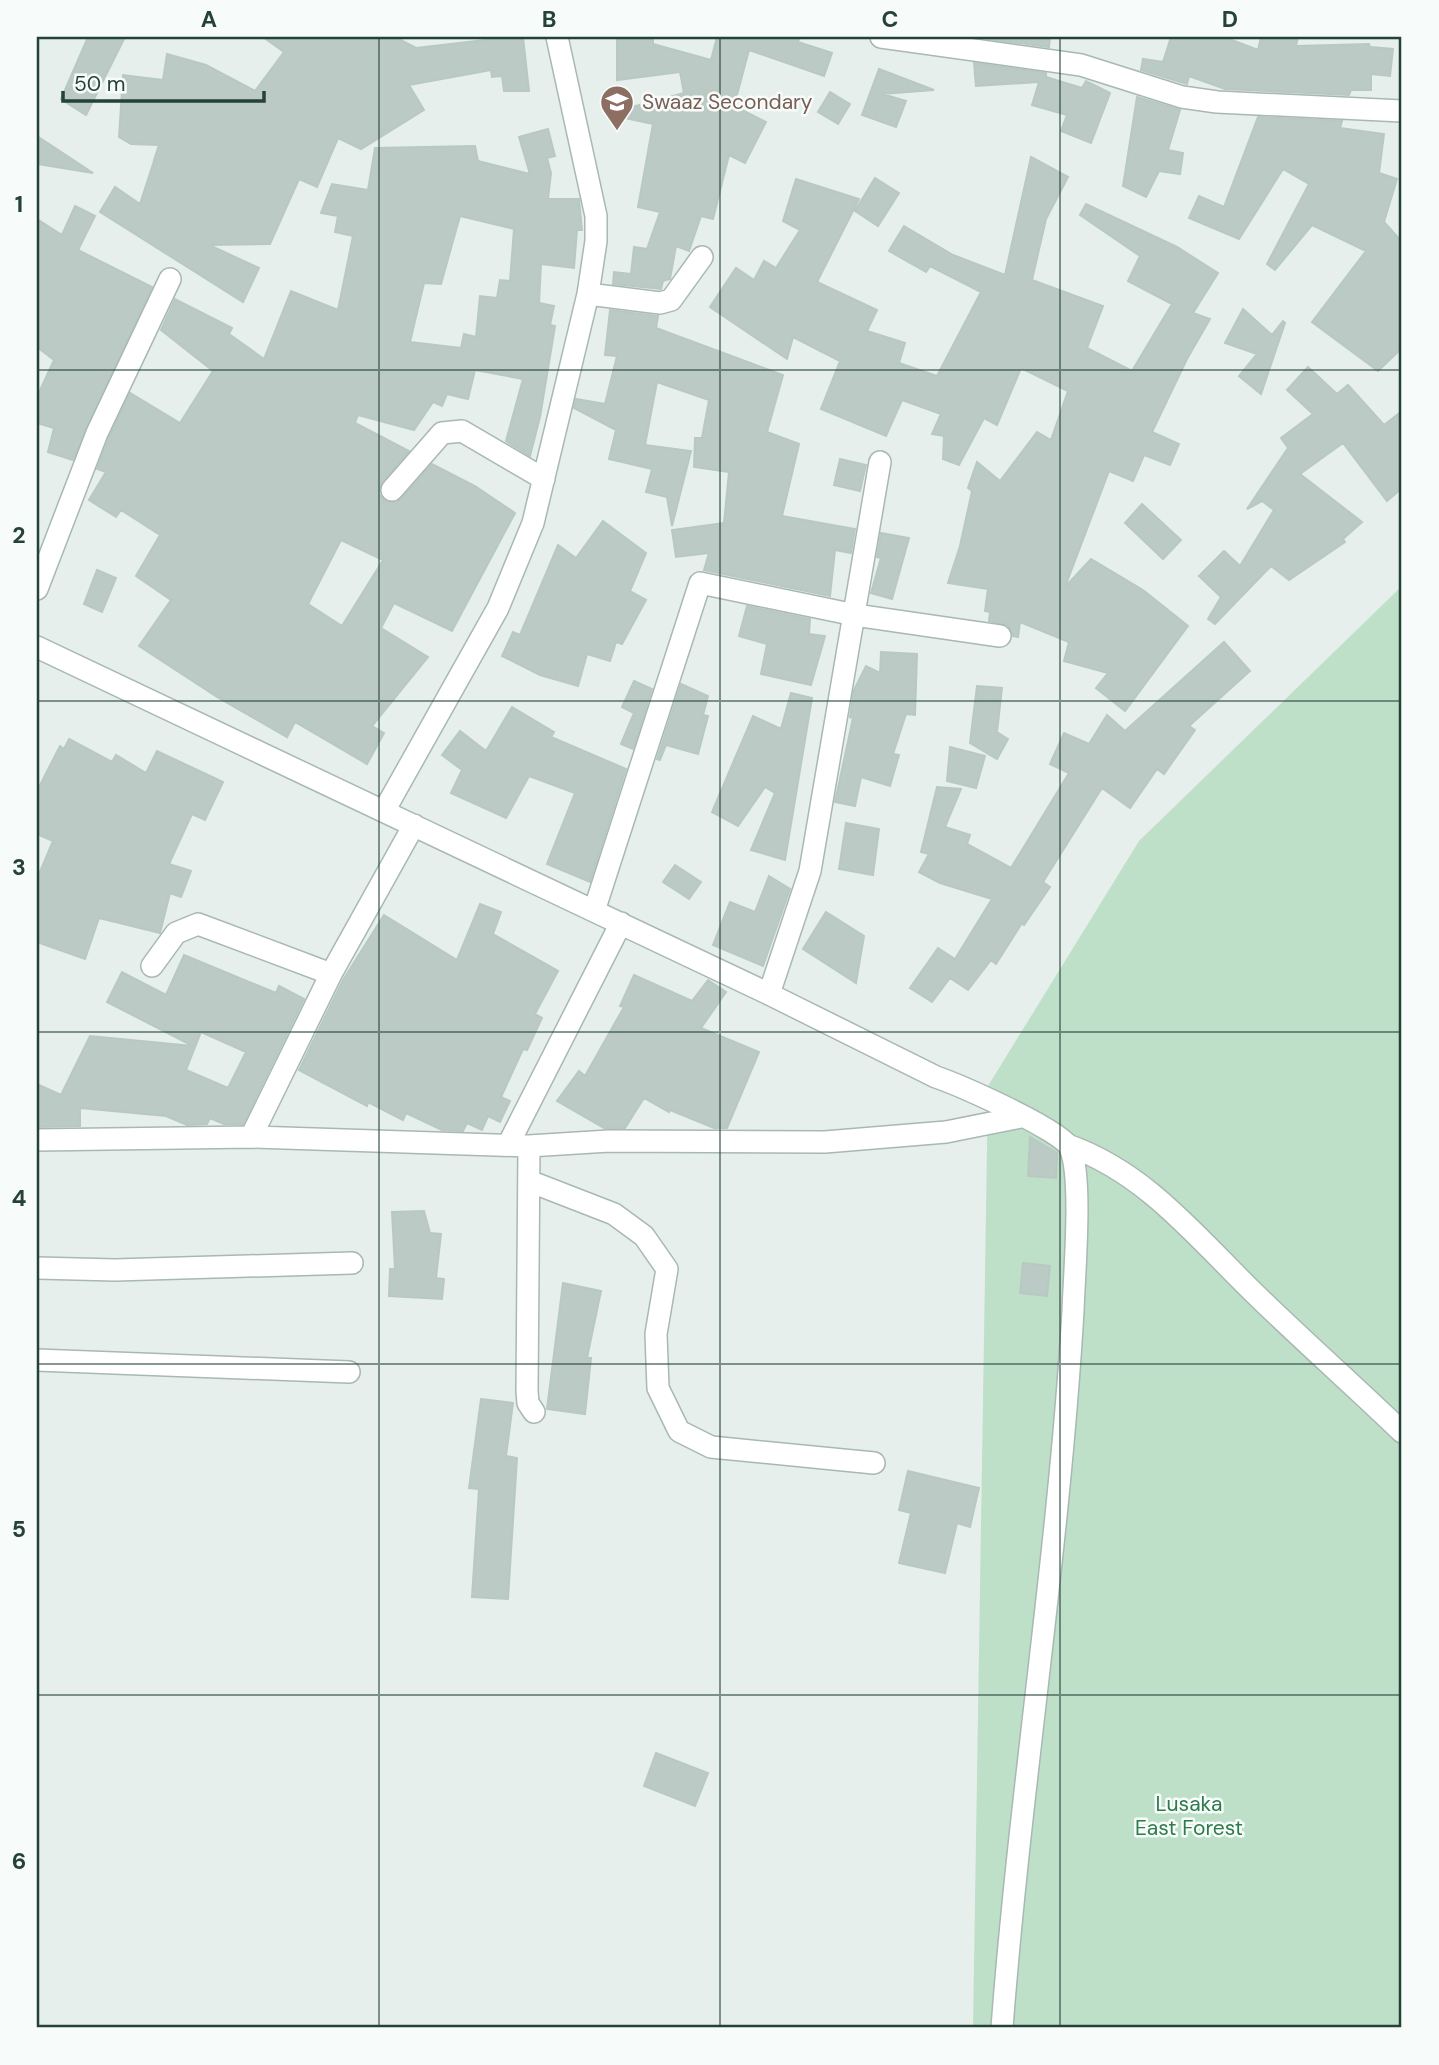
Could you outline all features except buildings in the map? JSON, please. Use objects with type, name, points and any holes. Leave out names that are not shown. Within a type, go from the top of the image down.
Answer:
[{"type":"street","points":[[384,811],[498,608],[533,523],[587,294],[596,241],[596,216],[557,37]]},
{"type":"street","points":[[881,37],[911,39],[1081,65],[1182,97],[1217,102],[1402,111]]},
{"type":"street","points":[[587,294],[660,303],[671,300],[702,257]]},
{"type":"street","points":[[37,589],[97,433],[170,279]]},
{"type":"street","points":[[392,490],[442,433],[462,431],[544,479]]},
{"type":"street","points":[[769,993],[810,871],[880,462]]},
{"type":"street","points":[[594,911],[700,583],[855,615],[1000,636]]},
{"type":"street","points":[[37,647],[769,993],[936,1077],[963,1087],[1058,1133],[1070,1146],[1102,1158],[1132,1177],[1184,1222],[1252,1291],[1402,1432]]},
{"type":"street","points":[[251,1137],[331,974],[414,825]]},
{"type":"street","points":[[534,1412],[528,1403],[527,1391],[529,1181],[519,1145],[621,923]]},
{"type":"street","points":[[152,965],[176,933],[198,924],[331,974]]},
{"type":"street","points":[[37,1140],[251,1137],[519,1145],[609,1141],[825,1142],[892,1138],[1021,1117]]},
{"type":"street","points":[[1002,2028],[1014,1887],[1053,1556],[1070,1354],[1076,1216],[1074,1162],[1070,1146]]},
{"type":"street","points":[[529,1181],[614,1214],[644,1236],[667,1269],[656,1334],[658,1388],[679,1431],[710,1447],[874,1462]]},
{"type":"street","points":[[37,1268],[115,1270],[352,1263]]},
{"type":"street","points":[[37,1360],[349,1372]]},
{"type":"green space","name":"Lusaka East Forest","points":[[1402,586],[1402,2028],[973,2028],[988,1086],[1139,841]]},
{"type":"place","name":"Swaaz Secondary","points":[[617,132]]}]
